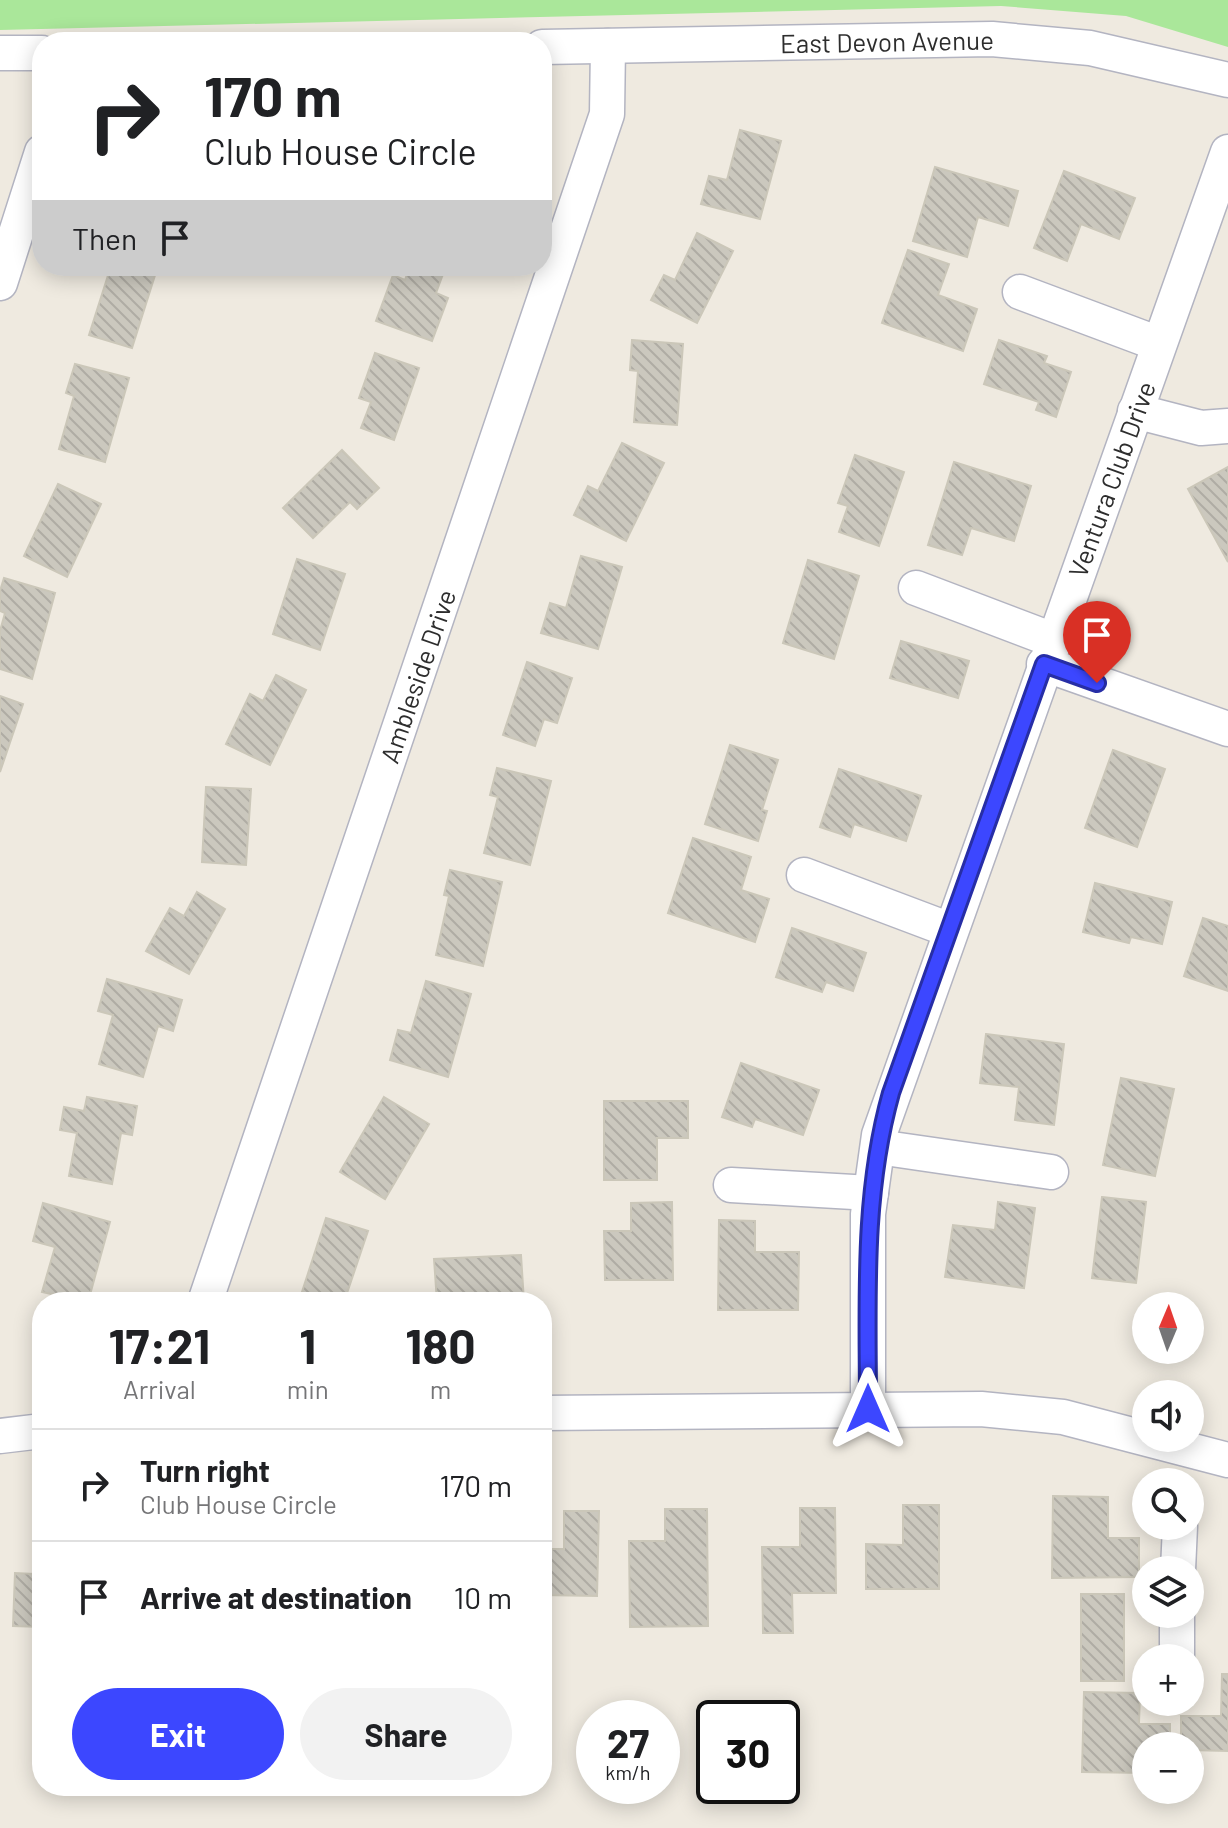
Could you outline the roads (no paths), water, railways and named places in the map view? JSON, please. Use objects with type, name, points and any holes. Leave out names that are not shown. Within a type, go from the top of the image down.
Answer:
[{"type":"street","name":"East Devon Avenue","points":[[552,47],[992,39],[1090,48],[1228,80]]},
{"type":"street","name":"Ambleside Drive","points":[[208,1292],[607,114],[608,46]]},
{"type":"street","points":[[0,53],[32,53]]},
{"type":"street","name":"Ventura Club Drive","points":[[868,1409],[868,1214],[878,1147],[891,1093],[1228,152]]},
{"type":"street","points":[[0,283],[32,183]]},
{"type":"street","points":[[1020,292],[1159,344]]},
{"type":"street","points":[[1135,411],[1201,428],[1228,426]]},
{"type":"street","points":[[916,588],[1049,652],[1228,729]]},
{"type":"street","points":[[804,875],[950,930]]},
{"type":"street","points":[[878,1147],[1051,1172]]},
{"type":"street","points":[[731,1185],[871,1193]]},
{"type":"street","points":[[552,1413],[981,1409],[1063,1417],[1183,1466],[1228,1460]]},
{"type":"street","points":[[0,1436],[32,1432]]}]
